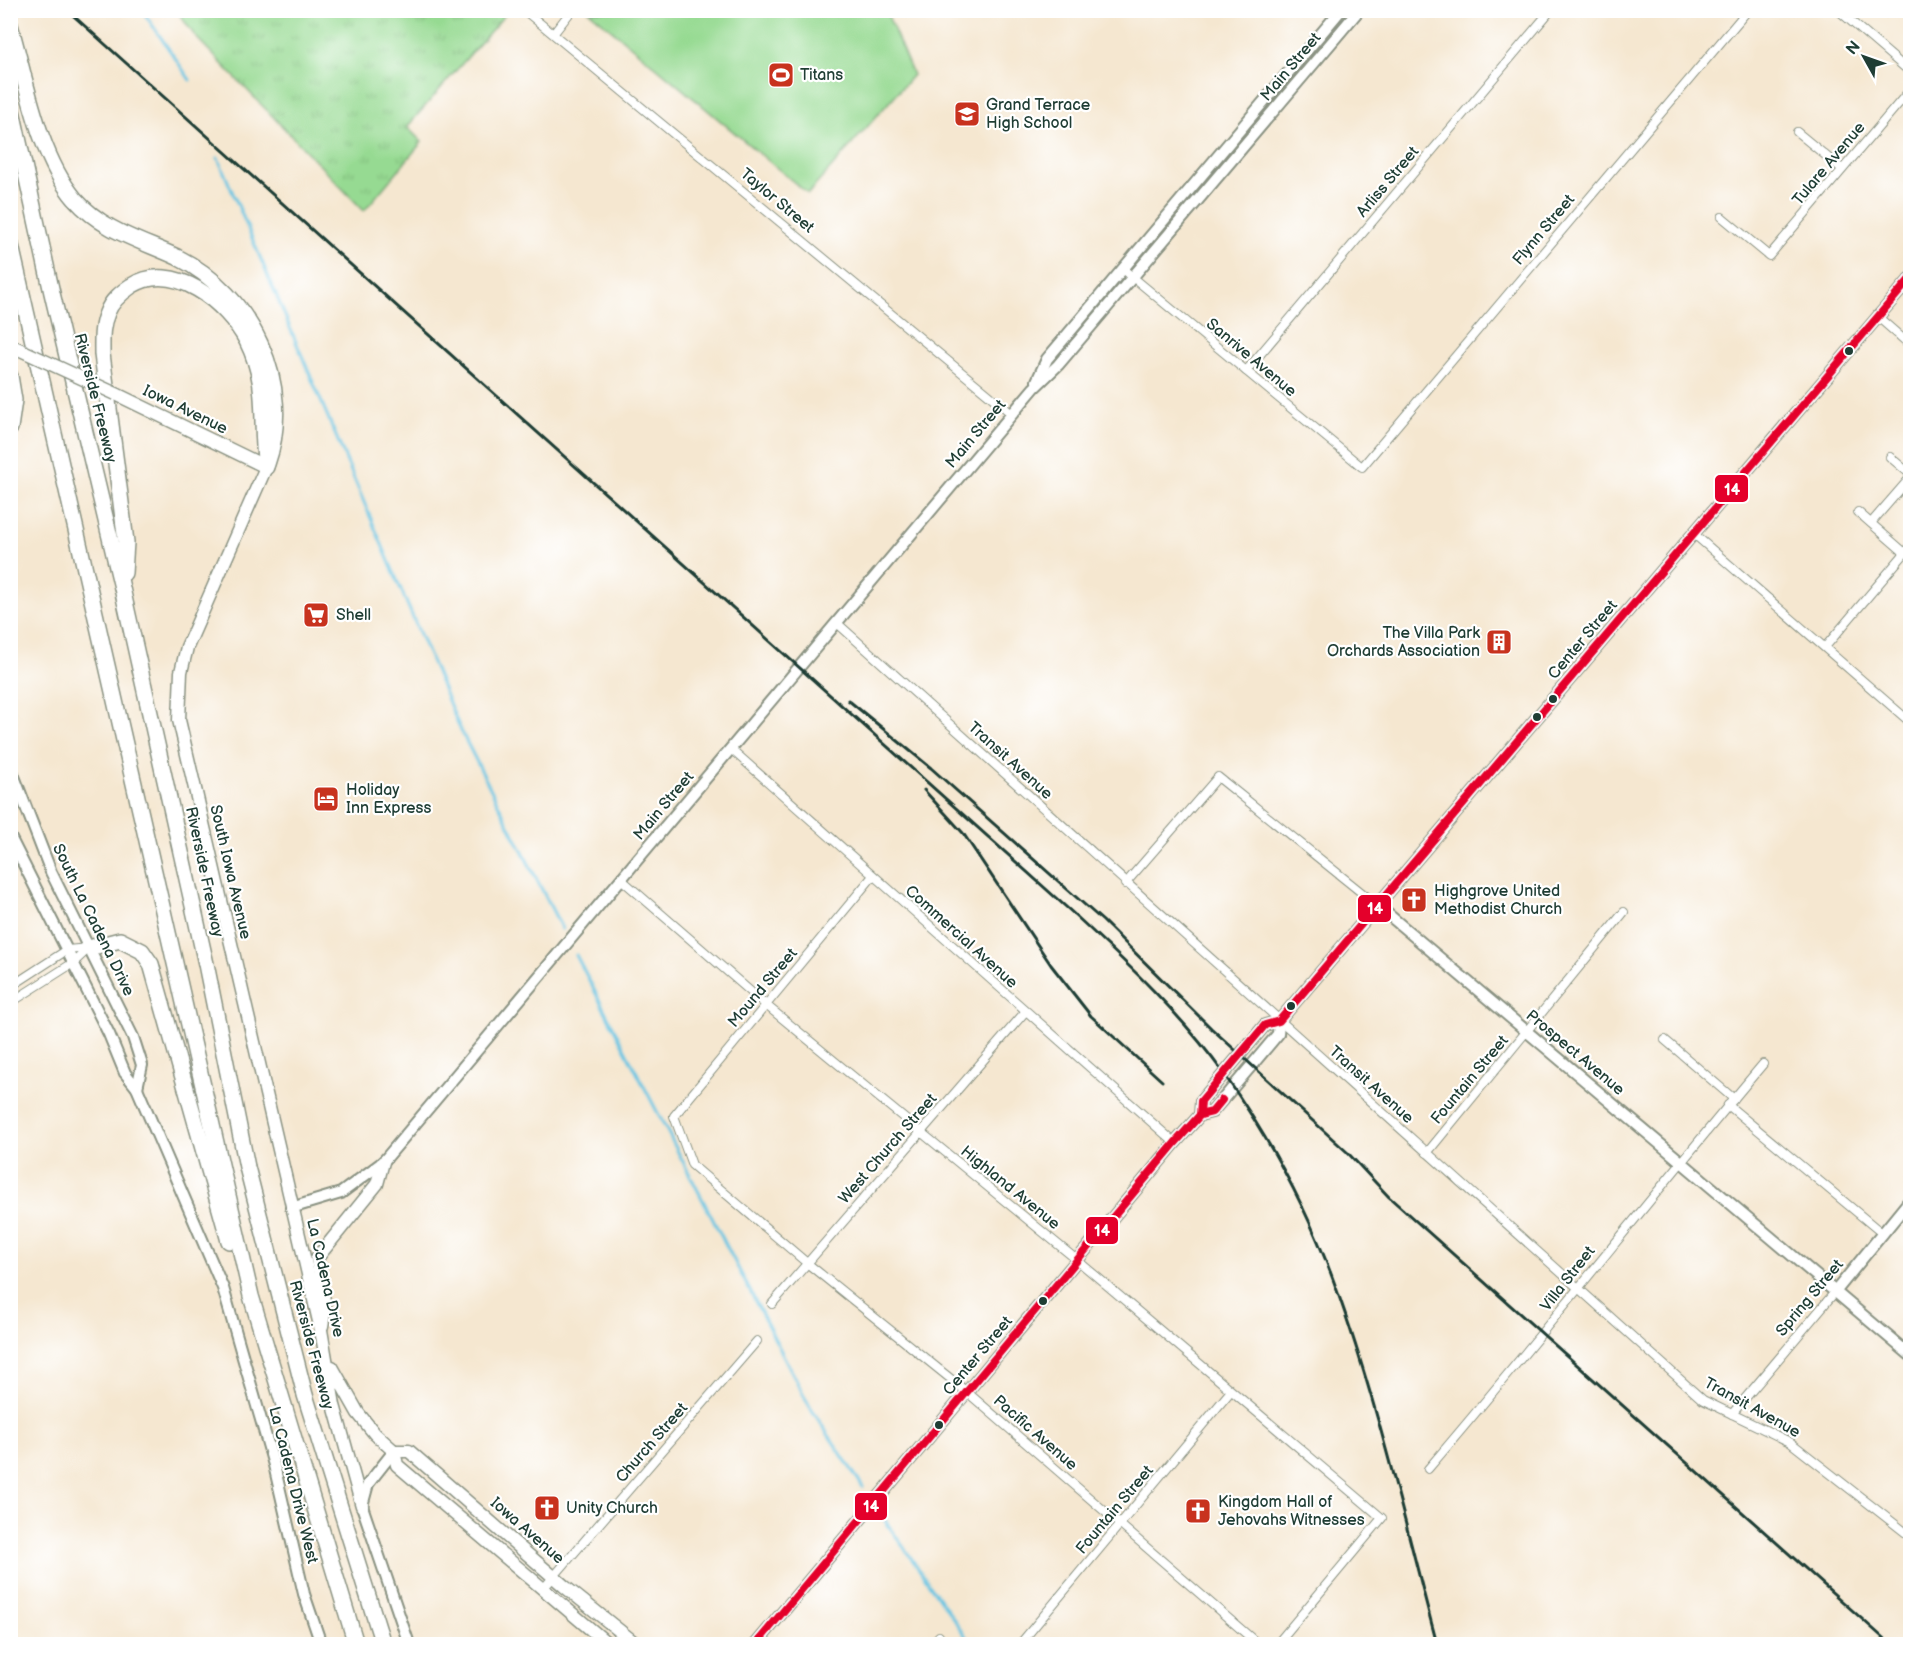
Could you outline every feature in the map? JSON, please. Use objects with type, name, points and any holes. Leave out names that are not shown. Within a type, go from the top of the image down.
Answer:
[{"type":"highway","points":[[10,25],[39,123],[56,171],[64,185],[83,208],[105,225],[126,237],[178,258],[201,273],[228,296],[248,321],[262,347],[270,370],[277,411],[274,444],[266,467]]},
{"type":"highway","name":"Riverside Freeway","points":[[10,101],[206,964],[247,1167],[305,1395],[383,1644]]},
{"type":"highway","points":[[10,241],[251,1296],[356,1644]]},
{"type":"highway","points":[[122,588],[126,542],[102,354],[102,327],[107,311],[124,290],[146,279],[172,278],[202,292],[239,329],[260,375],[264,403],[262,442],[266,467]]},
{"type":"highway","points":[[10,376],[14,400],[10,428]]},
{"type":"highway","points":[[89,948],[120,940],[142,951],[151,964],[237,1269],[251,1296]]},
{"type":"main road","name":"Main Street","points":[[1034,388],[1047,359],[1341,10]]},
{"type":"main road","name":"Main Street","points":[[291,1208],[341,1193],[383,1162],[1034,388],[1058,365],[1133,278],[1359,10]]},
{"type":"main road","name":"Center Street","points":[[1200,1115],[1201,1101],[1265,1025],[1279,1021],[1911,279]]},
{"type":"main road","name":"Iowa Avenue","points":[[10,345],[266,467]]},
{"type":"main road","name":"South Iowa Avenue","points":[[266,467],[188,647],[181,672],[179,720],[291,1208]]},
{"type":"main road","name":"South La Cadena Drive","points":[[10,766],[51,872],[133,1037],[142,1065],[137,1088]]},
{"type":"main road","name":"South La Cadena Drive","points":[[10,837],[109,1034],[125,1074],[137,1088],[210,1252],[237,1333]]},
{"type":"main road","name":"Prospect Avenue","points":[[1377,905],[1911,1355]]},
{"type":"main road","name":"Center Street","points":[[756,1644],[1175,1143],[1200,1115],[1212,1112],[1278,1034],[1279,1021]]},
{"type":"main road","points":[[321,1330],[325,1307],[317,1258],[377,1184],[383,1162]]},
{"type":"main road","name":"Spring Street","points":[[1835,1292],[1911,1200]]},
{"type":"main road","name":"La Cadena Drive","points":[[291,1208],[326,1355]]},
{"type":"main road","name":"La Cadena Drive West","points":[[237,1333],[274,1465],[304,1594],[321,1644]]},
{"type":"main road","name":"Iowa Avenue","points":[[326,1355],[344,1393],[375,1434],[394,1451],[397,1465],[608,1644]]},
{"type":"main road","points":[[326,1355],[333,1405],[362,1506],[409,1644]]},
{"type":"main road","name":"Iowa Avenue","points":[[394,1451],[409,1452],[636,1644]]},
{"type":"main road","points":[[362,1506],[368,1484],[394,1451]]},
{"type":"street","name":"Taylor Street","points":[[524,10],[1012,414]]},
{"type":"street","points":[[554,33],[572,10]]},
{"type":"street","name":"Arliss Street","points":[[1246,371],[1551,10]]},
{"type":"street","name":"Flynn Street","points":[[1362,467],[1748,10]]},
{"type":"street","points":[[1838,10],[1911,72]]},
{"type":"street","name":"Tulare Avenue","points":[[1722,217],[1768,256],[1911,90]]},
{"type":"street","points":[[1797,132],[1842,169]]},
{"type":"street","name":"Sanrive Avenue","points":[[1122,269],[1362,467]]},
{"type":"street","points":[[1878,317],[1911,345]]},
{"type":"street","points":[[1871,523],[1911,476],[1890,457]]},
{"type":"street","points":[[1826,646],[1908,550],[1858,512]]},
{"type":"street","points":[[1694,534],[1911,722]]},
{"type":"street","name":"Transit Avenue","points":[[837,623],[1125,884],[1703,1400],[1790,1442],[1911,1536]]},
{"type":"street","name":"Commercial Avenue","points":[[731,749],[872,877],[1175,1143]]},
{"type":"street","name":"Prospect Avenue","points":[[1125,884],[1218,777],[1377,905]]},
{"type":"street","name":"Mound Street","points":[[674,1116],[872,877]]},
{"type":"street","name":"Highland Avenue","points":[[621,879],[766,1005],[1077,1260],[1230,1392],[1382,1518],[1277,1644]]},
{"type":"street","name":"Fountain Street","points":[[1427,1153],[1624,912]]},
{"type":"street","points":[[10,987],[67,950],[89,948]]},
{"type":"street","points":[[10,1004],[73,963],[89,948]]},
{"type":"street","name":"West Church Street","points":[[772,1304],[1025,1012]]},
{"type":"street","points":[[1665,1040],[1731,1102],[1883,1234]]},
{"type":"street","name":"Villa Street","points":[[1428,1469],[1542,1335],[1577,1287],[1763,1064]]},
{"type":"street","name":"Pacific Avenue","points":[[674,1116],[692,1165],[807,1263],[967,1392],[1258,1644]]},
{"type":"street","name":"Spring Street","points":[[1732,1414],[1835,1292]]},
{"type":"street","name":"Church Street","points":[[543,1589],[757,1341]]},
{"type":"street","name":"Fountain Street","points":[[1020,1644],[1230,1392]]},
{"type":"street","points":[[932,1644],[939,1636]]},
{"type":"green space","points":[[177,11],[508,11],[407,127],[422,142],[364,211],[195,36]]},
{"type":"green space","points":[[589,11],[886,11],[913,75],[808,194]]},
{"type":"waterway","points":[[142,10],[190,80]]},
{"type":"waterway","points":[[218,158],[461,731],[562,929]]},
{"type":"waterway","points":[[576,955],[810,1407],[863,1487]]},
{"type":"waterway","points":[[884,1519],[971,1644]]},
{"type":"railway","points":[[67,10],[1075,915],[1134,971],[1208,1052],[1256,1123],[1286,1175],[1324,1255],[1364,1371],[1437,1644]]},
{"type":"railway","points":[[848,700],[931,768],[1103,921],[1211,1028],[1347,1152],[1389,1197],[1890,1644]]},
{"type":"railway","points":[[924,790],[963,833],[1051,965],[1091,1016],[1162,1081]]},
{"type":"transit line","name":"14","points":[[1200,1115],[1201,1101],[1265,1025],[1279,1021],[1910,279]]},
{"type":"transit line","name":"14","points":[[756,1644],[1175,1143],[1200,1115],[1212,1112],[1222,1100]]},
{"type":"place","name":"Titans","points":[[781,75]]},
{"type":"place","name":"Grand Terrace High School","points":[[967,114]]},
{"type":"place","name":"Shell","points":[[316,615]]},
{"type":"place","name":"The Villa Park Orchards Association","points":[[1499,642]]},
{"type":"place","name":"Holiday Inn Express","points":[[326,799]]},
{"type":"place","name":"Highgrove United Methodist Church","points":[[1414,900]]},
{"type":"place","name":"Unity Church","points":[[547,1508]]},
{"type":"place","name":"Kingdom Hall of Jehovahs Witnesses","points":[[1198,1511]]}]
